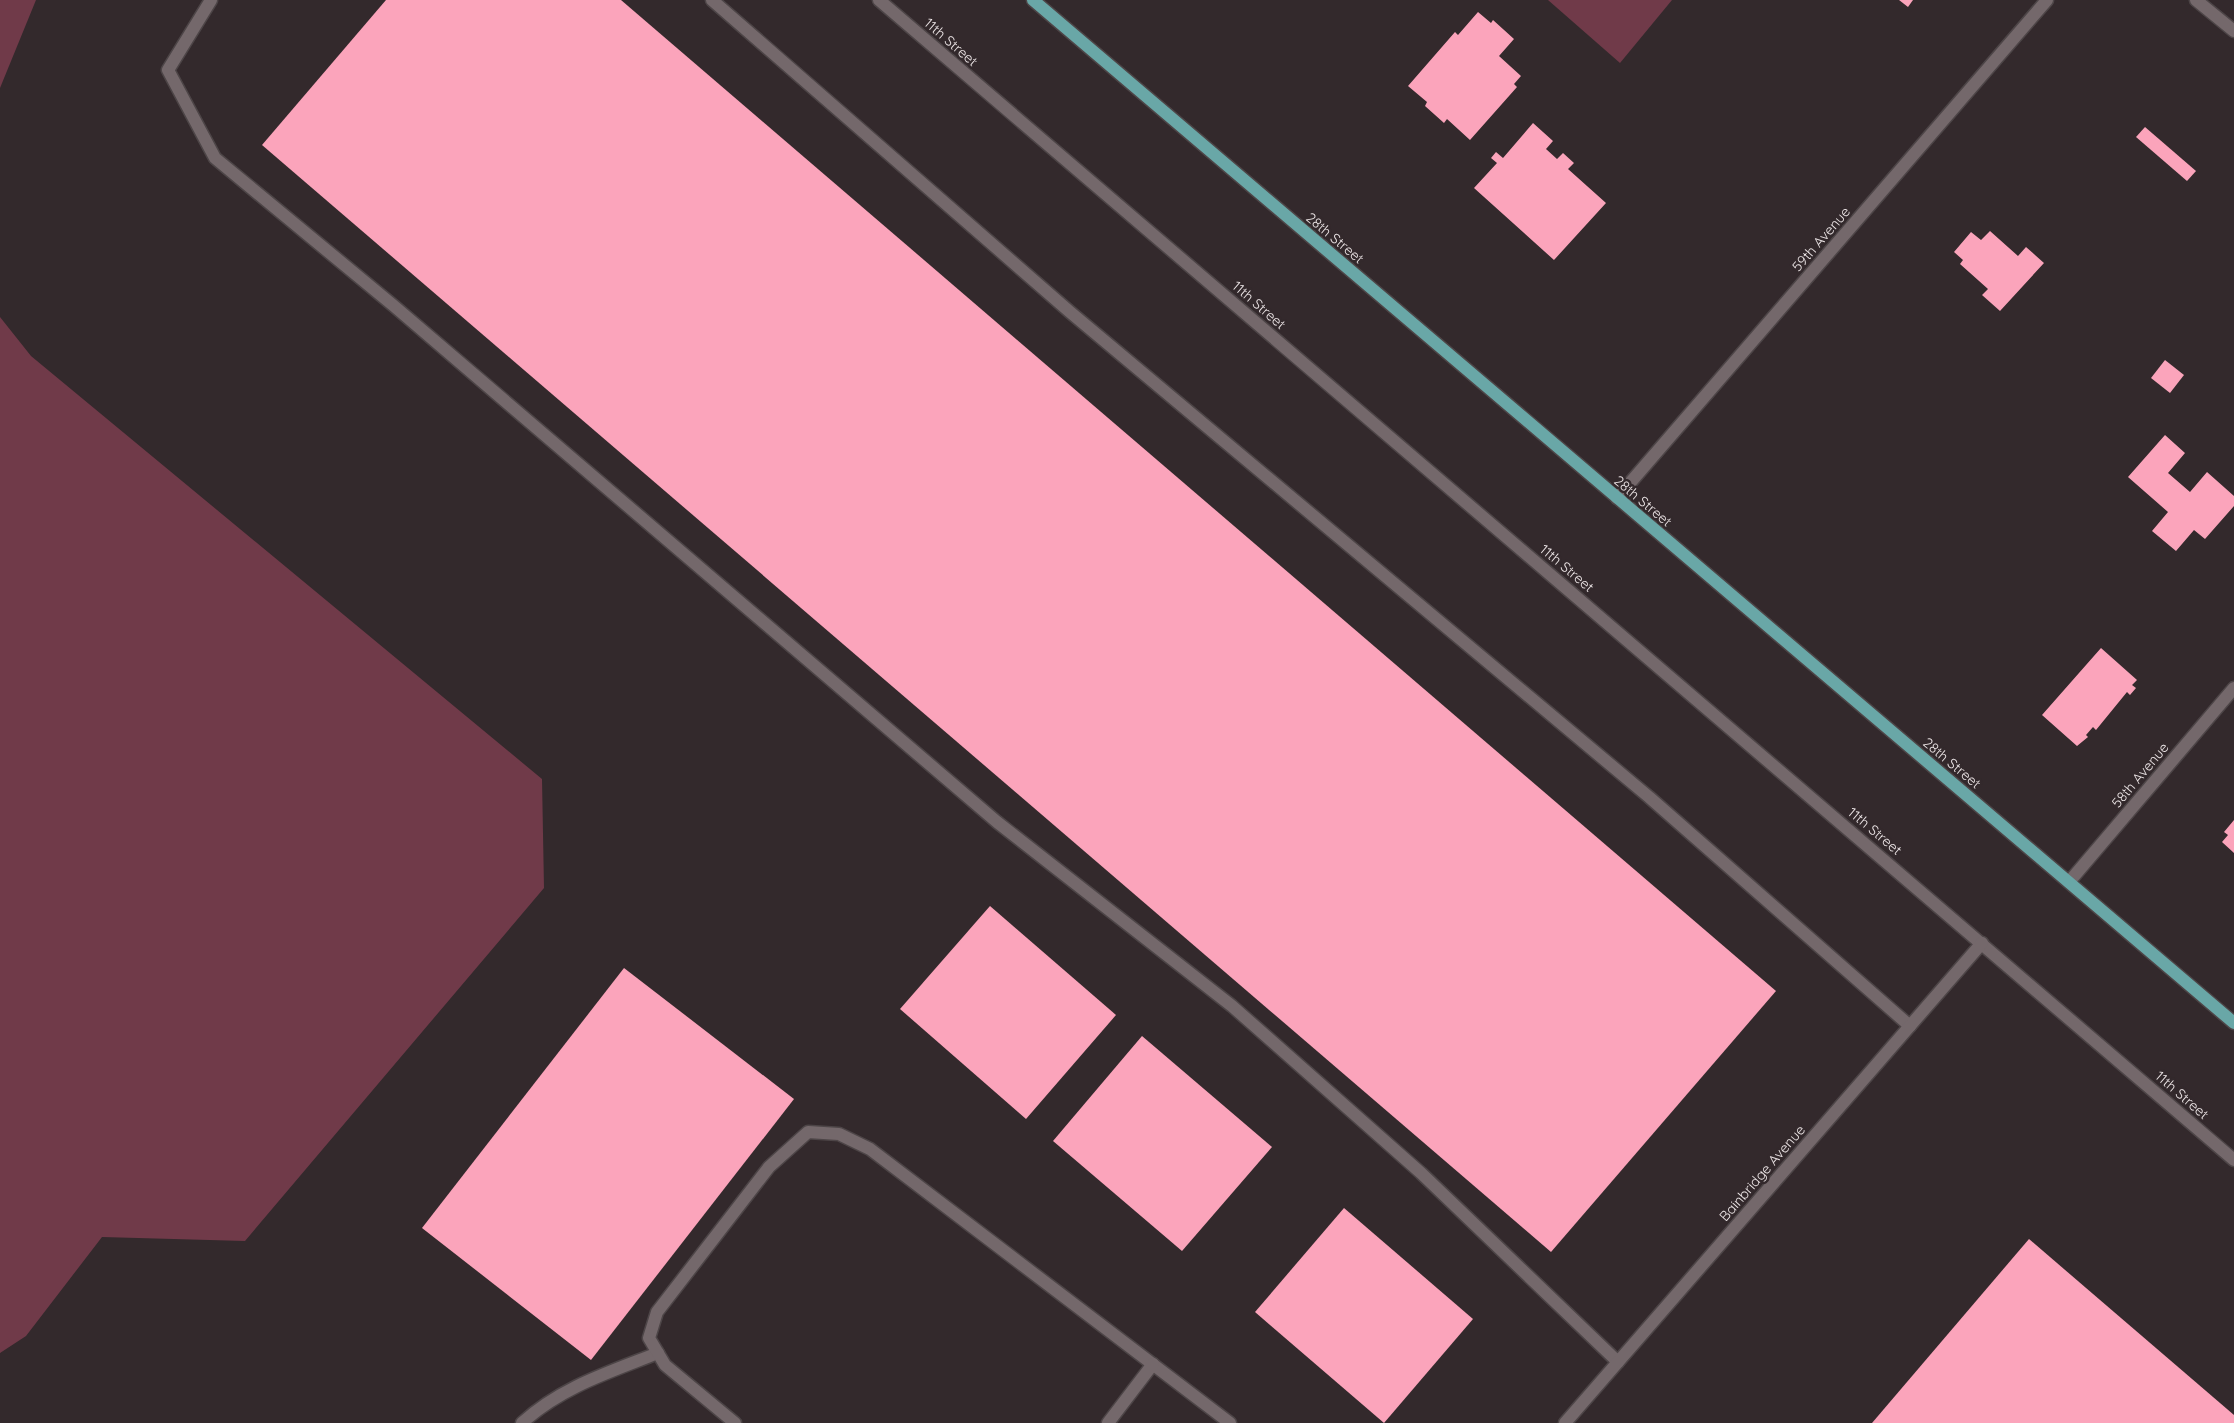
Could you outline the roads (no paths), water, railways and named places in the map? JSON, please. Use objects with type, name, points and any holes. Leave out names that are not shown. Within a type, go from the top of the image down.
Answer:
[{"type":"main road","name":"28th Street","points":[[1033,0],[2234,1023]]},
{"type":"street","points":[[211,0],[168,70],[215,158],[394,306],[997,822],[1232,1006],[1421,1173],[1618,1362]]},
{"type":"street","points":[[712,0],[1070,312],[1650,797],[1910,1026]]},
{"type":"street","name":"11th Street","points":[[879,0],[2234,1160]]},
{"type":"street","name":"59th Avenue","points":[[1617,498],[2047,0]]},
{"type":"street","points":[[2196,0],[2234,32]]},
{"type":"street","name":"58th Avenue","points":[[2069,882],[2234,688]]},
{"type":"street","name":"Bainbridge Avenue","points":[[1565,1423],[1982,943]]},
{"type":"street","points":[[735,1423],[664,1365],[649,1338],[657,1312],[769,1167],[808,1132],[839,1134],[870,1149],[1230,1423]]},
{"type":"street","points":[[522,1423],[536,1410],[577,1385],[658,1353]]},
{"type":"street","points":[[1108,1423],[1153,1364]]}]
